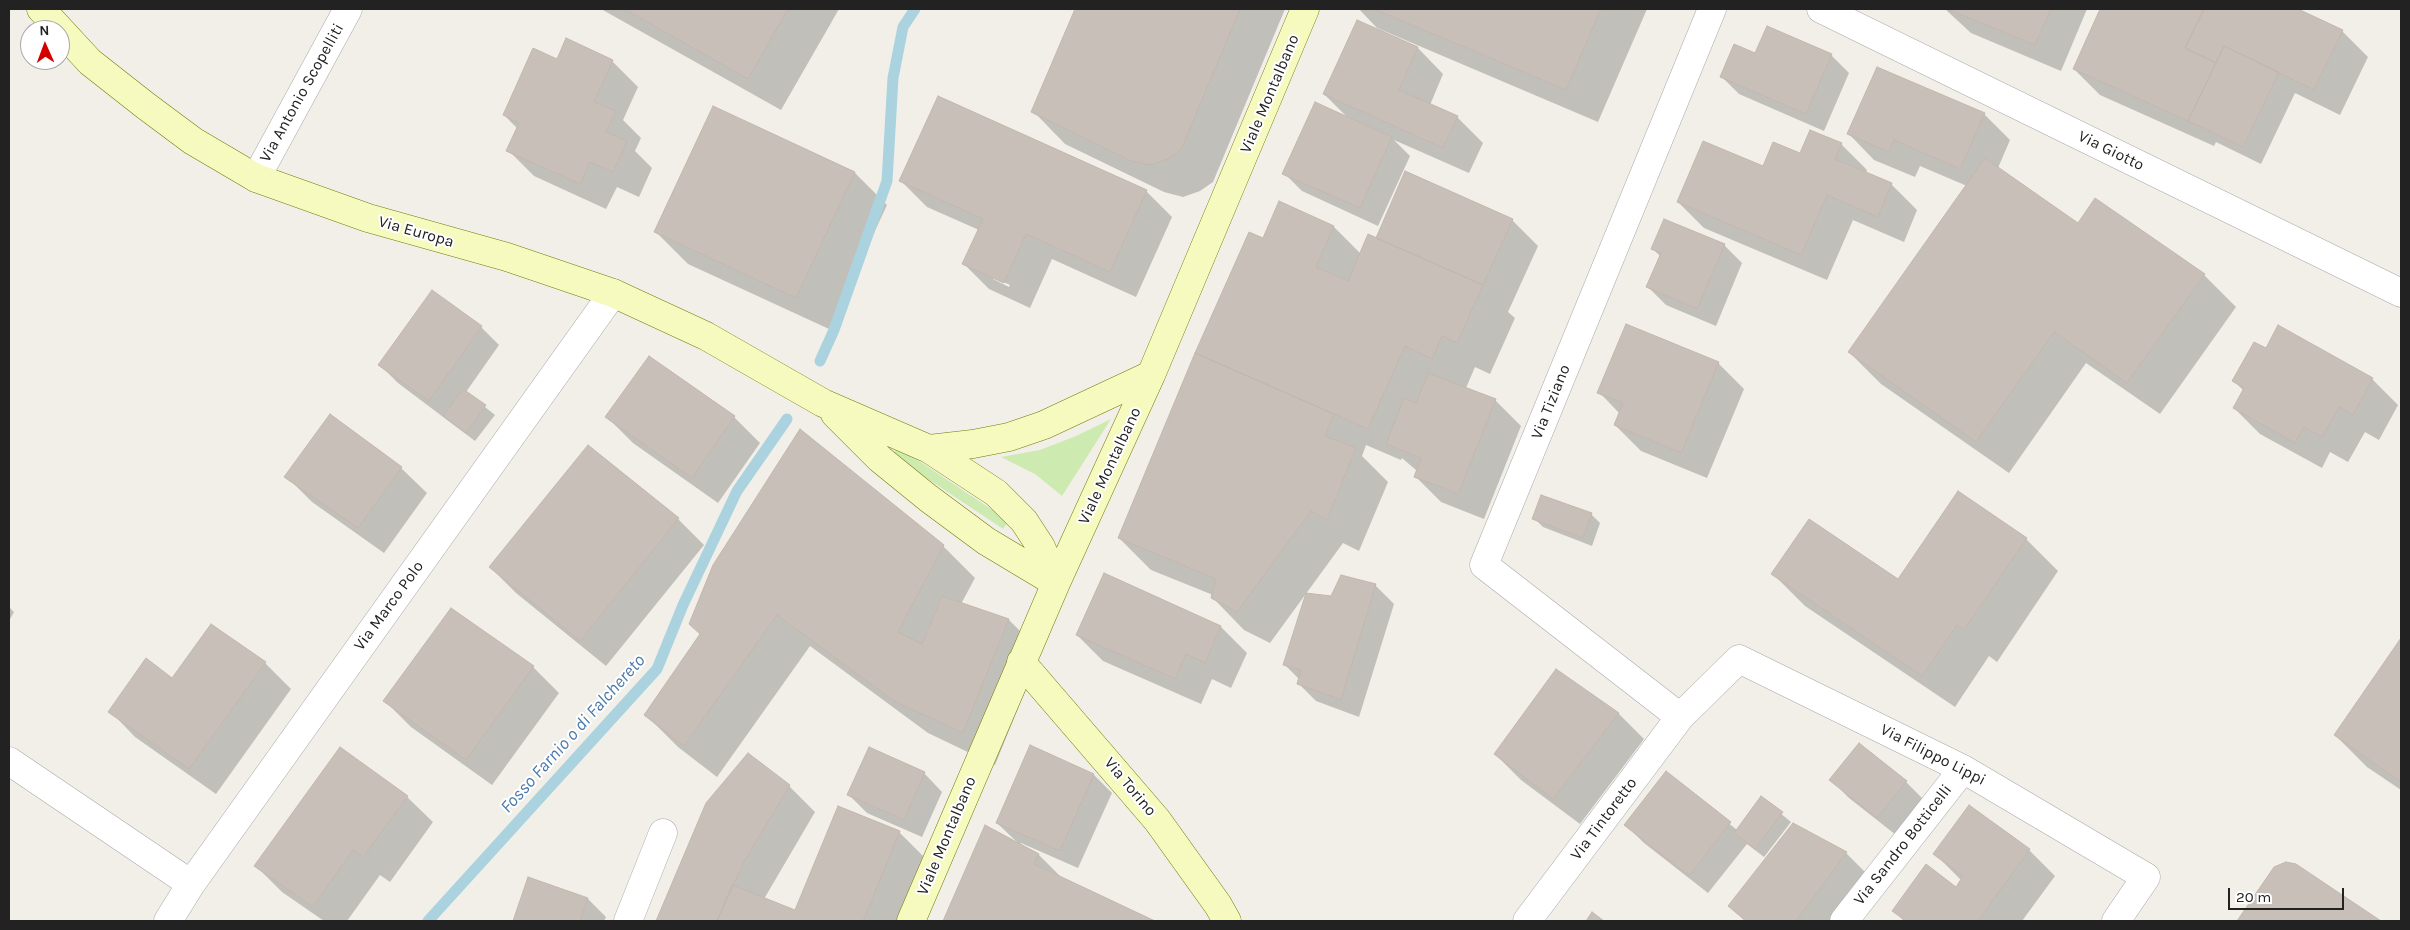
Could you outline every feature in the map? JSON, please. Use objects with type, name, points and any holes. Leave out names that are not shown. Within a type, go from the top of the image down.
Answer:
[{"type":"main road","name":"Via Europa","points":[[41,9],[90,62],[192,141],[256,178],[368,218],[506,257],[613,293],[706,336],[823,403]]},
{"type":"main road","name":"Viale Montalbano","points":[[912,921],[1056,582],[1151,375],[1305,9]]},
{"type":"main road","points":[[929,449],[1000,439],[1044,426],[1151,375]]},
{"type":"main road","points":[[823,403],[929,449],[996,493],[1024,521],[1041,547],[1056,582]]},
{"type":"main road","points":[[823,403],[880,459],[928,498],[986,541],[1056,582]]},
{"type":"main road","name":"Via Torino","points":[[1022,662],[1157,820],[1218,905],[1227,921]]},
{"type":"street","name":"Via Antonio Scopelliti","points":[[256,178],[348,9]]},
{"type":"street","name":"Via Tiziano","points":[[1680,717],[1484,565],[1712,9]]},
{"type":"street","name":"Via Giotto","points":[[1822,9],[2401,293]]},
{"type":"street","name":"Via Marco Polo","points":[[168,921],[191,884],[613,293]]},
{"type":"street","name":"Via Filippo Lippi","points":[[1680,717],[1739,659],[1962,769],[2146,877],[2116,921]]},
{"type":"street","name":"Via Tintoretto","points":[[1527,921],[1680,717]]},
{"type":"street","points":[[9,761],[191,884]]},
{"type":"street","name":"Via Sandro Botticelli","points":[[1844,921],[1962,769]]},
{"type":"street","points":[[628,921],[663,833]]},
{"type":"green space","points":[[1111,419],[1062,496],[1035,474],[1001,457],[1040,450],[1076,436]]},
{"type":"green space","points":[[898,447],[1009,521],[1003,529],[892,455]]},
{"type":"building","points":[[624,9],[788,9],[748,79]]},
{"type":"building","points":[[1075,9],[1240,9],[1181,150],[1168,159],[1150,165],[1131,161],[1031,112]]},
{"type":"building","points":[[1374,9],[1601,9],[1566,90]]},
{"type":"building","points":[[1947,9],[2051,9],[2035,45]]},
{"type":"building","points":[[2100,9],[2204,9],[2185,48],[2216,63],[2188,121],[2073,69]]},
{"type":"building","points":[[2204,9],[2298,9],[2343,30],[2314,90],[2224,46],[2216,63],[2185,48]]},
{"type":"building","points":[[1357,20],[1418,47],[1399,90],[1458,116],[1443,148],[1323,94]]},
{"type":"building","points":[[1767,26],[1832,54],[1806,114],[1720,77],[1734,44],[1755,53]]},
{"type":"building","points":[[566,38],[613,60],[594,102],[616,111],[606,132],[627,141],[613,172],[590,162],[580,184],[506,151],[519,123],[503,115],[533,48],[557,59]]},
{"type":"building","points":[[2224,46],[2279,72],[2243,147],[2188,121]]},
{"type":"building","points":[[1877,67],[1985,113],[1960,169],[1894,140],[1889,152],[1847,134]]},
{"type":"building","points":[[938,96],[1147,190],[1110,272],[1026,234],[1004,283],[962,264],[983,219],[899,181]]},
{"type":"building","points":[[1315,102],[1392,137],[1360,208],[1282,174]]},
{"type":"building","points":[[713,106],[855,172],[796,298],[654,232]]},
{"type":"building","points":[[1810,130],[1842,143],[1835,159],[1892,183],[1878,217],[1827,195],[1801,255],[1677,202],[1703,141],[1763,166],[1773,142],[1800,153]]},
{"type":"building","points":[[1985,158],[2078,223],[2095,198],[2205,274],[2127,383],[2054,332],[1976,442],[1848,352]]},
{"type":"building","points":[[1405,171],[1513,219],[1483,285],[1376,238]]},
{"type":"building","points":[[1279,201],[1334,226],[1316,267],[1348,281],[1368,234],[1483,285],[1457,343],[1442,336],[1432,359],[1405,346],[1368,429],[1195,353],[1249,232],[1263,238]]},
{"type":"building","points":[[1664,219],[1725,244],[1697,309],[1646,287],[1661,253],[1651,249]]},
{"type":"building","points":[[432,290],[482,326],[429,401],[378,365]]},
{"type":"building","points":[[1626,324],[1719,362],[1681,453],[1614,425],[1623,403],[1597,393]]},
{"type":"building","points":[[2278,325],[2373,378],[2353,415],[2339,407],[2322,437],[2304,427],[2295,443],[2233,408],[2244,388],[2232,381],[2254,342],[2266,348]]},
{"type":"building","points":[[1195,353],[1334,414],[1325,436],[1356,448],[1327,520],[1311,511],[1237,612],[1211,598],[1216,579],[1118,538]]},
{"type":"building","points":[[649,356],[735,416],[692,478],[605,417]]},
{"type":"building","points":[[1428,373],[1496,399],[1458,494],[1414,477],[1421,458],[1386,444],[1404,398],[1416,403]]},
{"type":"building","points":[[463,389],[486,405],[466,433],[443,416]]},
{"type":"building","points":[[330,414],[402,467],[358,528],[284,477]]},
{"type":"building","points":[[800,429],[944,545],[898,632],[922,644],[942,596],[1009,619],[963,733],[894,701],[777,615],[684,746],[644,715],[700,634],[689,624],[713,565]]},
{"type":"building","points":[[588,445],[679,518],[580,641],[489,567]]},
{"type":"building","points":[[1958,491],[2027,538],[1964,630],[1957,625],[1922,676],[1771,574],[1809,519],[1898,579]]},
{"type":"building","points":[[1541,495],[1592,513],[1583,538],[1532,519]]},
{"type":"building","points":[[1104,573],[1221,626],[1205,663],[1186,654],[1175,679],[1076,635]]},
{"type":"building","points":[[1341,575],[1376,584],[1341,700],[1297,684],[1301,670],[1283,665],[1306,593],[1331,596]]},
{"type":"building","points":[[451,608],[534,666],[466,760],[383,701]]},
{"type":"building","points":[[211,624],[266,662],[189,769],[108,712],[146,658],[172,678]]},
{"type":"building","points":[[2401,638],[2401,782],[2334,735]]},
{"type":"building","points":[[1556,669],[1619,713],[1553,799],[1494,754]]},
{"type":"building","points":[[1859,743],[1907,781],[1877,818],[1829,780]]},
{"type":"building","points":[[1030,745],[1094,774],[1060,851],[996,823]]},
{"type":"building","points":[[340,747],[408,796],[363,857],[353,850],[313,907],[254,866]]},
{"type":"building","points":[[869,747],[925,772],[904,820],[847,795]]},
{"type":"building","points":[[748,753],[790,785],[744,862],[717,921],[656,921],[706,803]]},
{"type":"building","points":[[1666,771],[1731,822],[1689,876],[1624,825]]},
{"type":"building","points":[[1761,796],[1783,812],[1755,849],[1734,833]]},
{"type":"building","points":[[1969,805],[2030,849],[1978,921],[1906,921],[1892,911],[1926,864],[1956,887],[1963,876],[1933,854]]},
{"type":"building","points":[[838,806],[900,831],[863,921],[717,921],[732,885],[795,910]]},
{"type":"building","points":[[1793,823],[1847,852],[1796,921],[1746,921],[1728,906]]},
{"type":"building","points":[[985,825],[1039,854],[1034,864],[1155,921],[943,921]]},
{"type":"building","points":[[2286,862],[2296,864],[2381,921],[2237,921],[2274,867]]},
{"type":"building","points":[[528,877],[588,898],[580,921],[513,921]]},
{"type":"building","points":[[1592,912],[1604,921],[1586,921]]},
{"type":"waterway","name":"Fosso Farnio o di Falchereto","points":[[820,361],[834,330],[887,181],[893,78],[903,27],[915,9]]},
{"type":"waterway","name":"Fosso Farnio o di Falchereto","points":[[428,921],[657,669],[683,605],[737,491],[787,419]]}]
